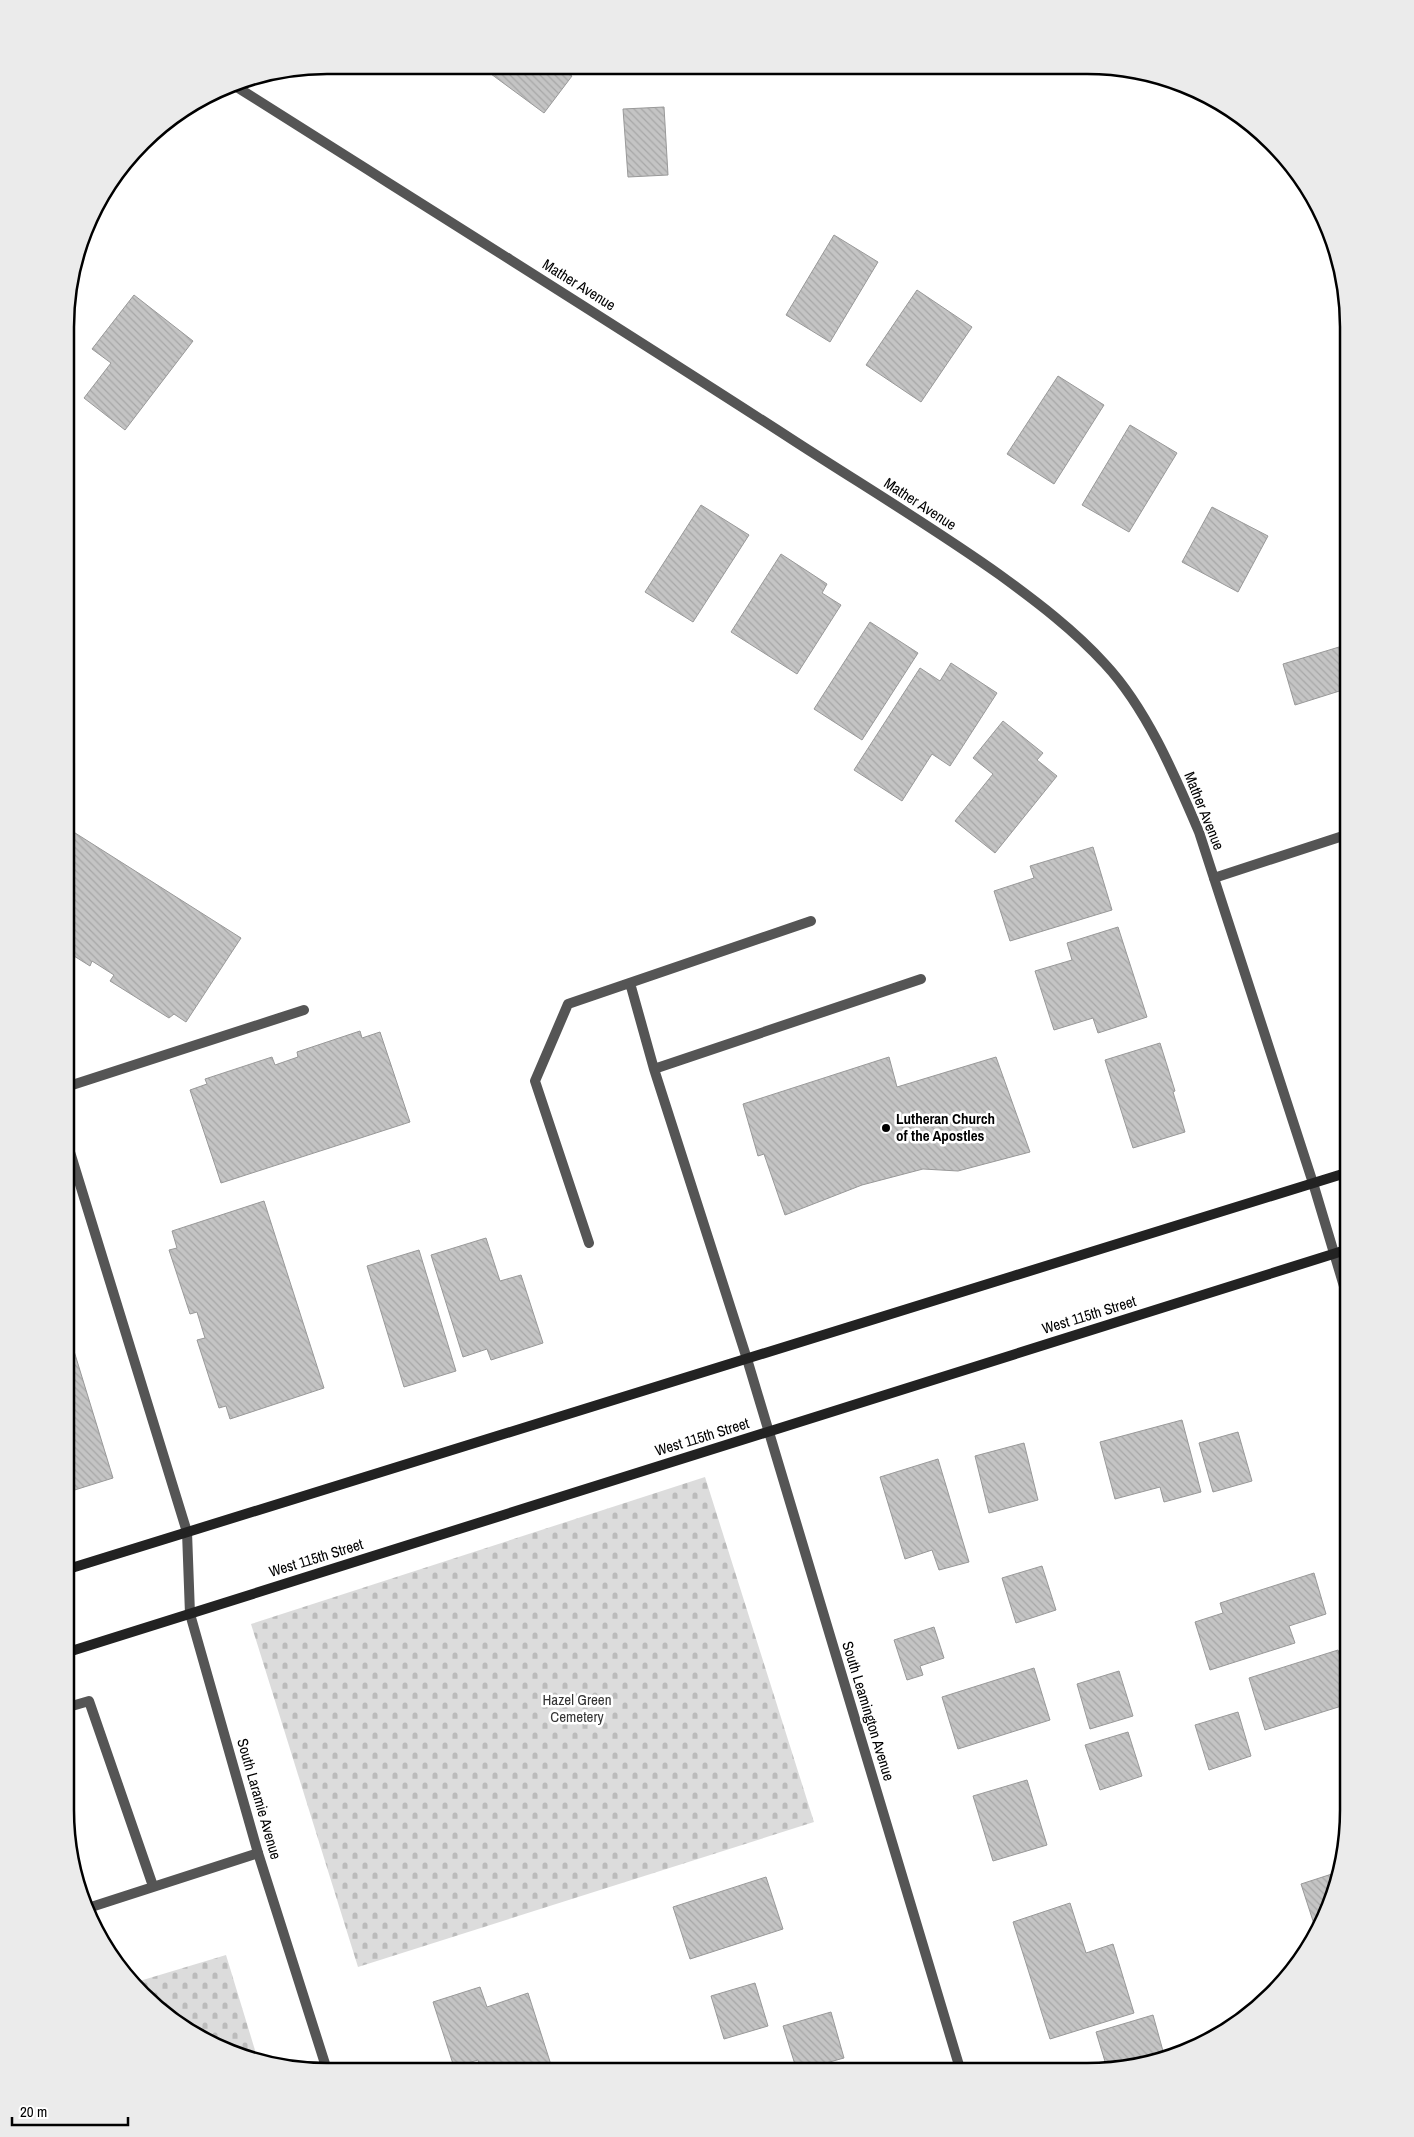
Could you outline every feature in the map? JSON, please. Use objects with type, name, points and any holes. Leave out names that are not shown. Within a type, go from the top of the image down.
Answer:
[{"type":"street","name":"Mather Avenue","points":[[240,89],[965,550],[1035,601],[1076,635],[1107,666],[1136,706],[1176,778],[1199,832],[1340,1274]]},
{"type":"street","points":[[1214,878],[1340,837]]},
{"type":"street","points":[[588,1243],[534,1081],[568,1004],[811,921]]},
{"type":"street","points":[[654,1069],[921,979]]},
{"type":"street","name":"South Leamington Avenue","points":[[630,983],[654,1069],[747,1359],[958,2063]]},
{"type":"street","points":[[74,1084],[304,1010]]},
{"type":"street","name":"South Laramie Avenue","points":[[74,1165],[187,1532],[190,1614],[258,1853],[325,2063]]},
{"type":"street","points":[[74,1567],[1340,1175]]},
{"type":"street","name":"West 115th Street","points":[[74,1650],[1340,1252]]},
{"type":"street","points":[[74,1705],[89,1700],[153,1886]]},
{"type":"street","points":[[93,1906],[258,1853]]},
{"type":"green space","name":"Hazel Green Cemetery","points":[[705,1477],[814,1822],[358,1967],[251,1624]]},
{"type":"green space","points":[[226,1955],[256,2053],[230,2044],[186,2021],[140,1981]]},
{"type":"building","points":[[491,74],[569,74],[572,76],[544,113]]},
{"type":"building","points":[[664,107],[668,175],[628,177],[623,109]]},
{"type":"building","points":[[834,235],[878,262],[830,342],[786,315]]},
{"type":"building","points":[[917,290],[972,327],[921,402],[866,365]]},
{"type":"building","points":[[134,295],[193,341],[125,430],[84,398],[111,363],[92,349]]},
{"type":"building","points":[[1058,376],[1104,405],[1054,484],[1007,454]]},
{"type":"building","points":[[1130,425],[1177,453],[1129,532],[1082,505]]},
{"type":"building","points":[[701,505],[749,535],[693,622],[645,592]]},
{"type":"building","points":[[1212,507],[1268,536],[1238,592],[1182,562]]},
{"type":"building","points":[[781,554],[827,584],[822,593],[841,605],[797,674],[731,632]]},
{"type":"building","points":[[870,622],[918,653],[862,740],[814,709]]},
{"type":"building","points":[[1340,647],[1340,691],[1295,705],[1283,664]]},
{"type":"building","points":[[951,663],[997,693],[950,766],[932,754],[902,801],[854,770],[920,668],[940,681]]},
{"type":"building","points":[[1003,721],[1043,753],[1037,760],[1057,776],[995,853],[955,821],[993,774],[973,758]]},
{"type":"building","points":[[74,832],[241,938],[186,1022],[174,1014],[169,1018],[110,981],[114,975],[92,961],[90,966],[74,956]]},
{"type":"building","points":[[1093,847],[1112,910],[1010,941],[994,891],[1034,878],[1030,866]]},
{"type":"building","points":[[1118,927],[1147,1017],[1098,1033],[1093,1018],[1054,1030],[1035,971],[1072,960],[1067,943]]},
{"type":"building","points":[[360,1031],[362,1038],[380,1032],[410,1122],[221,1183],[190,1090],[207,1084],[205,1079],[272,1057],[275,1065],[298,1057],[297,1052]]},
{"type":"building","points":[[1160,1043],[1185,1132],[1133,1148],[1105,1060]]},
{"type":"building","name":"Lutheran Church of the Apostles","points":[[889,1057],[897,1087],[996,1057],[1030,1152],[958,1171],[923,1169],[862,1185],[785,1215],[764,1154],[758,1156],[743,1104]]},
{"type":"building","points":[[264,1201],[324,1388],[230,1419],[226,1406],[219,1408],[197,1340],[205,1338],[197,1312],[190,1314],[169,1250],[177,1248],[172,1231]]},
{"type":"building","points":[[486,1238],[500,1281],[521,1275],[543,1343],[491,1360],[487,1349],[463,1357],[431,1255]]},
{"type":"building","points":[[419,1250],[456,1371],[404,1387],[367,1266]]},
{"type":"building","points":[[74,1351],[113,1478],[74,1490]]},
{"type":"building","points":[[1182,1420],[1201,1492],[1164,1502],[1160,1487],[1115,1499],[1100,1442]]},
{"type":"building","points":[[1238,1432],[1252,1481],[1213,1492],[1199,1443]]},
{"type":"building","points":[[1024,1443],[1038,1500],[989,1513],[975,1456]]},
{"type":"building","points":[[938,1459],[969,1562],[939,1570],[932,1550],[905,1559],[880,1477]]},
{"type":"building","points":[[1042,1566],[1056,1610],[1016,1623],[1002,1578]]},
{"type":"building","points":[[1314,1573],[1326,1614],[1289,1626],[1295,1643],[1210,1670],[1195,1622],[1223,1613],[1220,1603]]},
{"type":"building","points":[[934,1627],[944,1658],[920,1666],[923,1675],[907,1680],[894,1640]]},
{"type":"building","points":[[1338,1650],[1340,1657],[1340,1707],[1265,1730],[1249,1678]]},
{"type":"building","points":[[1034,1668],[1050,1720],[958,1749],[942,1697]]},
{"type":"building","points":[[1119,1671],[1133,1716],[1090,1729],[1077,1684]]},
{"type":"building","points":[[1238,1712],[1251,1756],[1209,1770],[1195,1725]]},
{"type":"building","points":[[1128,1732],[1142,1776],[1100,1790],[1085,1745]]},
{"type":"building","points":[[1027,1780],[1047,1845],[993,1861],[973,1796]]},
{"type":"building","points":[[1332,1874],[1314,1923],[1301,1884]]},
{"type":"building","points":[[766,1877],[783,1929],[690,1959],[673,1907]]},
{"type":"building","points":[[1070,1903],[1086,1953],[1113,1944],[1134,2013],[1050,2039],[1013,1922]]},
{"type":"building","points":[[755,1983],[768,2026],[724,2039],[711,1996]]},
{"type":"building","points":[[480,1987],[487,2007],[528,1993],[550,2063],[479,2063],[478,2060],[468,2063],[453,2063],[433,2002]]},
{"type":"building","points":[[831,2012],[844,2058],[826,2063],[795,2063],[783,2026]]},
{"type":"building","points":[[1153,2015],[1163,2051],[1145,2056],[1105,2063],[1096,2032]]},
{"type":"place","name":"Lutheran Church of the Apostles","points":[[886,1128]]}]
